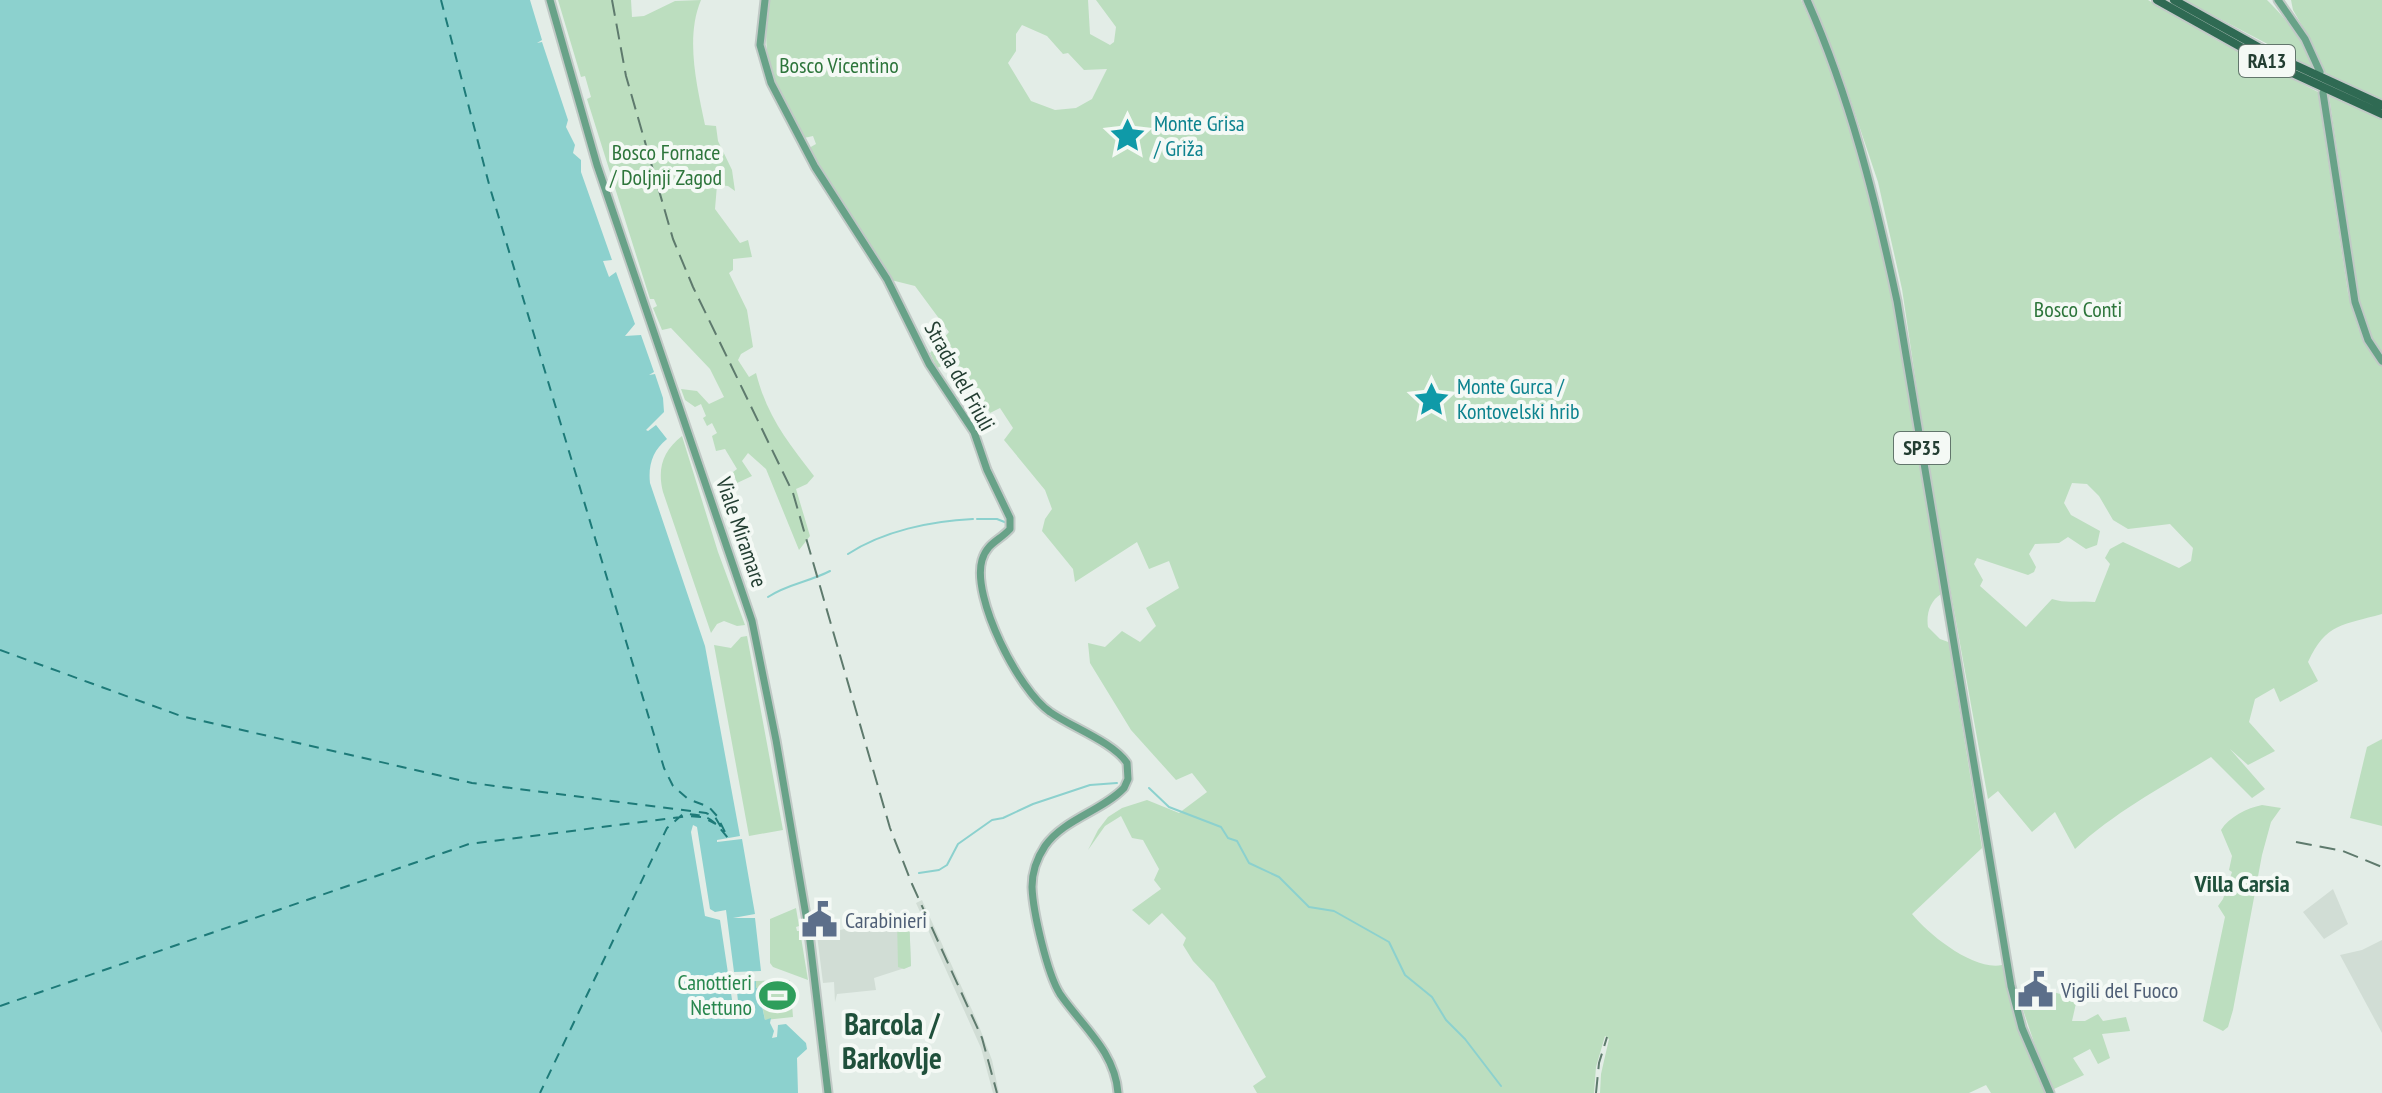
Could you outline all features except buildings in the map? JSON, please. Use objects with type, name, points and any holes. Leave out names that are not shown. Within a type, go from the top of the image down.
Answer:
[{"type":"highway","name":"RA13","points":[[2157,0],[2266,61],[2382,114]]},
{"type":"highway","name":"RA13","points":[[2174,0],[2269,53],[2382,105]]},
{"type":"main road","name":"Viale Miramare","points":[[550,0],[597,165],[755,631],[809,933],[828,1093]]},
{"type":"main road","name":"Strada del Friuli","points":[[765,0],[760,45],[771,83],[815,167],[887,279],[929,364],[969,424],[1010,518],[1010,529],[994,540],[985,552],[980,584],[1015,673],[1042,706],[1113,750],[1127,763],[1128,779],[1124,788],[1049,841],[1038,859],[1032,885],[1045,956],[1053,978],[1061,994],[1086,1023],[1111,1065],[1118,1093]]},
{"type":"main road","name":"SP35","points":[[1807,0],[1847,104],[1887,251],[2011,986],[2022,1028],[2050,1093]]},
{"type":"main road","points":[[2278,0],[2305,39],[2320,72]]},
{"type":"main road","points":[[2323,93],[2355,302],[2368,340],[2382,361]]},
{"type":"shaded area","points":[[2333,889],[2348,924],[2324,939],[2303,912]]},
{"type":"shaded area","points":[[922,900],[977,1021],[992,1060],[999,1093],[993,1093],[981,1048],[916,903]]},
{"type":"shaded area","points":[[909,915],[911,966],[874,978],[876,990],[837,994],[835,1002],[834,982],[823,983],[817,935]]},
{"type":"shaded area","points":[[2382,940],[2382,1033],[2340,955],[2362,950]]},
{"type":"green space","name":"Bosco Fornace / Doljnji Zagod","points":[[558,0],[631,0],[632,17],[644,16],[675,1],[701,0],[693,46],[699,94],[705,125],[716,126],[718,141],[732,170],[735,191],[728,186],[717,185],[715,209],[740,243],[748,240],[752,257],[733,259],[733,270],[729,273],[747,310],[753,347],[741,354],[738,360],[749,377],[756,373],[772,415],[814,476],[796,489],[810,536],[799,550],[766,469],[748,453],[742,461],[752,476],[737,483],[733,472],[737,469],[725,449],[716,451],[712,436],[717,433],[712,423],[707,426],[701,404],[695,407],[685,400],[681,389],[697,391],[709,404],[724,397],[710,369],[671,328],[662,330],[653,308],[657,306],[654,299],[650,299],[587,99],[591,97],[585,76],[581,77]]},
{"type":"green space","name":"Bosco Vicentino","points":[[770,0],[1088,0],[1090,34],[1110,45],[1114,42],[1116,27],[1096,0],[1801,0],[1830,67],[1851,131],[1885,261],[1899,328],[1941,594],[1930,608],[1928,627],[1940,639],[1951,643],[1982,848],[1912,914],[1953,950],[1979,963],[2002,965],[2022,1040],[2046,1093],[1991,1093],[1986,1085],[1969,1093],[1600,1093],[1609,1039],[1605,1036],[1596,1067],[1594,1093],[1257,1093],[1253,1086],[1266,1077],[1214,983],[1183,945],[1186,938],[1162,913],[1149,925],[1132,910],[1161,889],[1154,880],[1159,869],[1143,840],[1132,838],[1121,816],[1105,826],[1088,850],[1108,817],[1122,808],[1147,800],[1179,813],[1207,792],[1192,773],[1176,780],[1131,730],[1090,663],[1088,643],[1105,647],[1122,631],[1140,642],[1156,626],[1146,608],[1179,588],[1169,561],[1149,569],[1137,542],[1075,582],[1073,569],[1042,531],[1052,509],[1045,490],[1004,440],[1013,428],[1000,408],[990,413],[975,385],[955,386],[959,375],[955,361],[937,368],[930,353],[949,332],[915,286],[891,280],[809,148],[816,144],[813,136],[804,138],[772,73],[766,41]],"holes":[[[1022,25],[1047,36],[1063,54],[1068,53],[1084,70],[1107,69],[1092,99],[1076,108],[1055,110],[1031,101],[1008,63],[1016,51],[1016,34]]]},
{"type":"green space","name":"Bosco Conti","points":[[1812,0],[2148,0],[2218,41],[2318,92],[2348,293],[2359,330],[2382,366],[2382,614],[2346,624],[2322,640],[2308,662],[2318,681],[2280,702],[2274,688],[2255,699],[2249,722],[2275,751],[2248,765],[2230,749],[2265,789],[2252,798],[2211,757],[2124,811],[2075,849],[2055,812],[2032,832],[1998,791],[1988,799],[1930,477],[1902,289],[1878,182],[1838,63]],"holes":[[[2072,483],[2087,484],[2099,496],[2113,520],[2128,529],[2170,524],[2193,548],[2191,561],[2179,568],[2123,542],[2110,549],[2105,558],[2110,564],[2095,602],[2052,599],[2026,627],[1980,586],[1983,580],[1974,564],[1977,558],[2028,575],[2036,567],[2029,554],[2035,544],[2059,543],[2068,537],[2086,549],[2097,545],[2100,531],[2071,515],[2064,503]]]},
{"type":"green space","points":[[2184,0],[2267,0],[2294,32],[2313,68]]},
{"type":"green space","points":[[2291,0],[2382,0],[2382,99],[2324,74],[2316,50],[2293,10]]},
{"type":"green space","points":[[2329,96],[2382,119],[2382,355],[2368,332],[2361,312]]},
{"type":"green space","points":[[682,436],[718,552],[745,625],[737,626],[724,621],[717,624],[711,633],[663,492],[663,461]]},
{"type":"green space","points":[[747,636],[783,830],[749,836],[714,645],[731,648],[741,637]]},
{"type":"green space","points":[[2382,739],[2382,826],[2350,818],[2367,747]]},
{"type":"green space","points":[[2262,805],[2281,808],[2271,822],[2262,855],[2233,1010],[2228,1027],[2223,1031],[2203,1021],[2225,917],[2218,906],[2232,872],[2229,870],[2232,856],[2221,830],[2239,814]]},
{"type":"green space","points":[[796,908],[799,926],[796,927],[800,931],[808,980],[773,967],[770,963],[770,919]]},
{"type":"green space","points":[[909,915],[911,966],[904,969],[898,967],[897,920],[898,916]]},
{"type":"green space","name":"Canottieri Nettuno","points":[[790,980],[793,1017],[765,1020],[763,988],[756,988],[756,981]]},
{"type":"green space","points":[[2050,991],[2077,999],[2072,1021],[2085,1021],[2098,1014],[2103,1021],[2126,1017],[2130,1031],[2102,1034],[2110,1058],[2098,1064],[2090,1049],[2073,1058],[2084,1075],[2054,1089],[2040,1060],[2020,1001],[2044,1010]]},
{"type":"water","points":[[0,0],[530,0],[542,40],[537,43],[542,42],[568,120],[566,127],[575,145],[573,153],[581,160],[581,172],[612,260],[603,261],[609,277],[616,272],[635,324],[625,336],[641,335],[654,372],[649,375],[655,374],[663,398],[664,412],[646,430],[656,425],[667,439],[652,458],[650,483],[705,646],[740,836],[717,842],[742,839],[755,914],[733,918],[755,918],[761,971],[734,972],[726,910],[715,912],[710,909],[697,827],[693,825],[691,832],[705,916],[720,920],[734,1013],[737,1014],[739,1010],[736,983],[756,981],[756,988],[764,988],[766,1004],[762,1006],[765,1020],[771,1018],[772,1038],[777,1037],[778,1025],[786,1024],[806,1043],[807,1049],[797,1058],[798,1093],[0,1093]]},
{"type":"waterway","points":[[848,554],[876,539],[908,529],[973,519]]},
{"type":"waterway","points":[[977,519],[997,519],[1007,523]]},
{"type":"waterway","points":[[768,597],[830,571]]},
{"type":"waterway","points":[[919,873],[939,870],[947,865],[958,844],[992,820],[1090,785],[1117,783]]},
{"type":"waterway","points":[[1149,788],[1169,807],[1221,827],[1228,838],[1237,841],[1249,863],[1279,877],[1309,907],[1334,911],[1389,942],[1405,975],[1432,997],[1446,1020],[1465,1039],[1501,1086]]},
{"type":"ferry route","points":[[441,0],[490,188],[664,768],[673,786],[688,799],[709,807],[728,838],[714,822],[699,815],[683,814],[667,828],[540,1093]]},
{"type":"ferry route","points":[[0,650],[181,716],[472,783],[706,813],[715,817],[721,827]]},
{"type":"ferry route","points":[[0,1006],[469,844],[689,816],[702,817],[716,824]]},
{"type":"railway","points":[[612,0],[626,76],[673,239],[693,287],[793,493],[890,828],[982,1038],[997,1093]]},
{"type":"railway","points":[[2296,842],[2343,851],[2382,867]]},
{"type":"railway","points":[[1596,1093],[1599,1063],[1607,1037]]},
{"type":"place","name":"Monte Grisa / Griža","points":[[1128,136]]},
{"type":"place","name":"Monte Gurca / Kontovelski hrib","points":[[1431,399]]},
{"type":"place","name":"Carabinieri","points":[[819,920]]},
{"type":"place","name":"Vigili del Fuoco","points":[[2035,990]]},
{"type":"place","name":"Canottieri Nettuno","points":[[778,995]]},
{"type":"district","name":"Villa Carsia","points":[[2242,883]]},
{"type":"district","name":"Barcola / Barkovlje","points":[[892,1040]]}]
